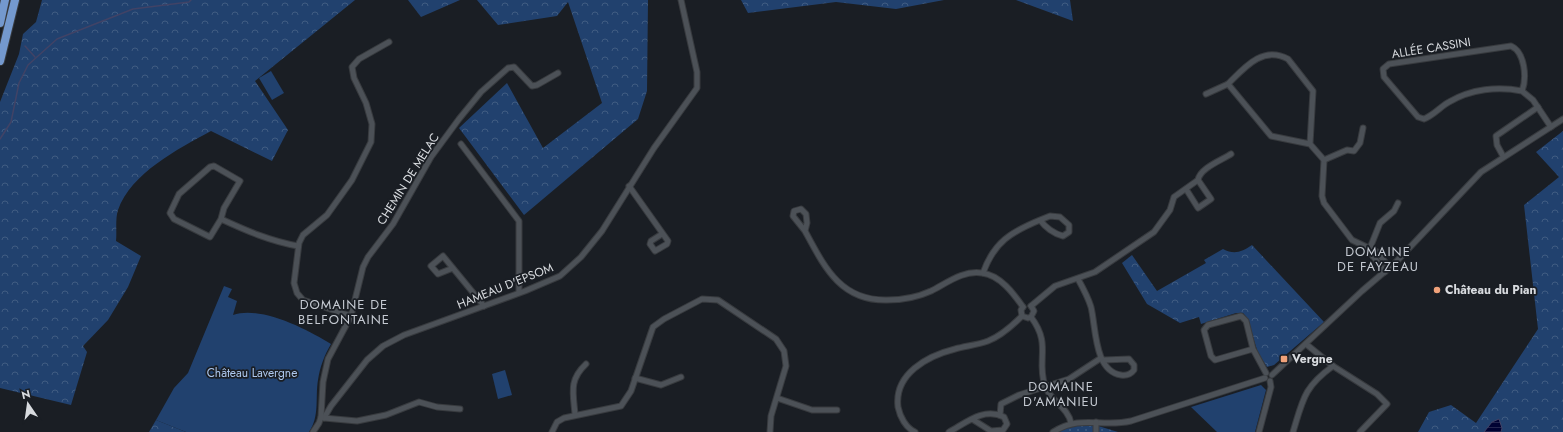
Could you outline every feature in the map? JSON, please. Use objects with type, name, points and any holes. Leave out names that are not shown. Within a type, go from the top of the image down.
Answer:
[{"type":"highway","points":[[0,23],[5,0]]},
{"type":"highway","points":[[0,61],[16,0]]},
{"type":"street","name":"HAMEAU D'EPSOM","points":[[313,432],[331,406],[367,360],[383,346],[404,335],[560,276],[581,257],[602,231],[629,186],[697,88],[697,72],[681,0]]},
{"type":"street","points":[[351,316],[303,300],[297,293],[294,283],[298,246],[303,235],[327,216],[352,180],[371,142],[372,124],[366,103],[354,78],[352,67],[359,59],[389,42]]},
{"type":"street","name":"ALLÉE CASSINI","points":[[1511,46],[1515,48],[1523,59],[1522,91],[1502,88],[1474,92],[1449,102],[1424,120],[1418,117],[1384,77],[1383,69],[1389,64],[1511,46]]},
{"type":"street","points":[[1206,94],[1214,89],[1221,88],[1228,84],[1252,60],[1278,54],[1288,59],[1313,91],[1310,144]]},
{"type":"street","name":"CHEMIN DE MELAC","points":[[322,418],[323,382],[328,359],[351,316],[363,267],[368,257],[393,224],[431,157],[481,92],[508,68],[514,67],[532,86],[537,85],[558,73]]},
{"type":"street","points":[[1228,84],[1271,136],[1310,144],[1324,160],[1322,196],[1324,202],[1352,240],[1376,252],[1390,268]]},
{"type":"street","points":[[1522,91],[1538,107],[1551,127]]},
{"type":"street","points":[[1503,156],[1497,145],[1496,136],[1538,107]]},
{"type":"street","points":[[1258,432],[1271,387],[1270,380],[1272,375],[1390,268],[1481,172],[1503,156],[1563,119]]},
{"type":"street","points":[[1324,160],[1348,150],[1354,151],[1360,143],[1363,128]]},
{"type":"street","points":[[461,144],[519,221],[519,292]]},
{"type":"street","points":[[1023,307],[1030,306],[1055,286],[1078,279],[1111,263],[1154,232],[1170,210],[1174,197],[1198,180],[1199,176],[1207,169],[1232,154]]},
{"type":"street","points":[[214,166],[240,181],[224,208],[221,219],[210,237],[174,219],[170,213],[179,194],[210,167],[214,166]]},
{"type":"street","points":[[1186,189],[1198,208],[1211,199],[1198,180]]},
{"type":"street","points":[[629,186],[662,234]]},
{"type":"street","points":[[1385,272],[1372,255],[1370,248],[1380,223],[1394,211],[1398,203]]},
{"type":"street","points":[[982,273],[993,251],[1006,236],[1040,220],[1050,216],[1060,216],[1069,225],[1069,232],[1063,236],[1059,235],[1046,227],[1040,220]]},
{"type":"street","points":[[221,219],[253,235],[276,242],[298,246]]},
{"type":"street","points":[[805,231],[814,250],[832,276],[853,294],[879,301],[908,298],[925,294],[964,274],[982,273],[994,277],[1012,292],[1023,307]]},
{"type":"street","points":[[453,268],[484,306]]},
{"type":"street","points":[[1000,415],[999,408],[1001,404],[1019,395],[1069,379],[1103,359],[1129,359],[1134,365],[1134,370],[1128,375],[1115,374],[1109,369],[1103,359],[1094,332],[1091,307],[1078,279]]},
{"type":"street","points":[[552,432],[558,422],[575,414],[621,406],[629,397],[653,327],[664,319],[702,299],[718,300],[776,339],[784,351],[786,366],[771,416],[770,432]]},
{"type":"street","points":[[1030,306],[1034,312],[1031,317]]},
{"type":"street","points":[[1022,316],[1021,310],[1023,307]]},
{"type":"street","points":[[1022,316],[1028,318],[1031,317]]},
{"type":"street","points":[[915,432],[907,426],[901,416],[898,400],[904,380],[913,368],[943,352],[982,343],[996,337],[1022,316]]},
{"type":"street","points":[[1253,349],[1215,360],[1211,356],[1204,330],[1208,325],[1241,316],[1246,322],[1253,349],[1266,376],[1270,380]]},
{"type":"street","points":[[1031,317],[1043,339],[1042,376],[1046,387],[1051,397],[1067,411],[1071,423]]},
{"type":"street","points":[[1306,344],[1333,366],[1377,394],[1387,404],[1360,432]]},
{"type":"street","points":[[575,414],[572,387],[578,372],[586,364]]},
{"type":"street","points":[[1293,432],[1306,392],[1312,384],[1333,366]]},
{"type":"street","points":[[1053,432],[1071,423],[1096,422],[1116,424],[1131,422],[1272,375]]},
{"type":"street","points":[[635,378],[661,385],[681,377]]},
{"type":"street","points":[[777,398],[812,410],[837,410]]},
{"type":"street","points":[[322,418],[357,421],[386,415],[419,402],[437,407],[460,409]]},
{"type":"street","points":[[948,432],[972,419],[988,413],[1000,415],[1005,418],[1007,424],[1005,428],[997,432],[991,431],[972,419]]},
{"type":"street","points":[[1096,422],[1096,432]]},
{"type":"green space","points":[[42,0],[355,0],[255,81],[288,130],[272,161],[211,131],[157,163],[144,173],[124,197],[117,214],[116,241],[141,256],[128,287],[108,320],[83,346],[87,352],[71,405],[0,388],[0,102],[19,54],[23,34],[36,22]]},
{"type":"green space","points":[[408,0],[460,0],[421,17]]},
{"type":"green space","points":[[477,0],[648,0],[647,91],[638,119],[524,215],[459,128],[507,83],[543,148],[602,103],[568,2],[557,16],[498,25]]},
{"type":"green space","points":[[741,0],[944,0],[896,9],[836,2],[748,13]]},
{"type":"green space","points":[[1016,0],[1070,0],[1073,21]]},
{"type":"green space","points":[[271,71],[284,93],[272,100],[259,78]]},
{"type":"green space","points":[[1563,131],[1563,432],[1418,432],[1429,412],[1451,405],[1476,423],[1538,329],[1524,205],[1559,177],[1536,152]]},
{"type":"green space","points":[[1252,245],[1324,322],[1274,365],[1267,367],[1258,353],[1247,318],[1243,313],[1236,313],[1201,324],[1199,317],[1180,323],[1147,304],[1122,263],[1132,255],[1157,291],[1206,263],[1204,260],[1223,249],[1231,252],[1238,252]]},
{"type":"green space","name":"Château Lavergne","points":[[224,286],[232,289],[228,297],[237,301],[233,315],[256,313],[270,316],[297,326],[331,344],[324,357],[320,371],[317,387],[315,420],[309,432],[186,432],[156,420],[174,388],[188,373]]},
{"type":"green space","points":[[505,370],[512,395],[498,399],[492,374]]},
{"type":"green space","points":[[1261,385],[1266,390],[1255,432],[1217,432],[1191,407]]},
{"type":"green space","points":[[156,420],[186,432],[149,432]]},
{"type":"green space","points":[[1082,421],[1118,432],[1053,432]]},
{"type":"shaded area","points":[[1499,419],[1502,428],[1501,432],[1484,432],[1492,422]]},
{"type":"waterway","points":[[0,139],[11,122],[19,83],[28,65],[57,39],[133,9],[189,2],[191,0]]},
{"type":"waterway","points":[[25,46],[35,57]]},
{"type":"place","name":"Château du Pian","points":[[1437,290]]},
{"type":"place","name":"Vergne","points":[[1284,359]]},
{"type":"district","name":"DOMAINE DE FAYZEAU","points":[[1378,258]]},
{"type":"district","name":"DOMAINE DE BELFONTAINE","points":[[344,312]]},
{"type":"district","name":"DOMAINE D'AMANIEU","points":[[1061,394]]}]
